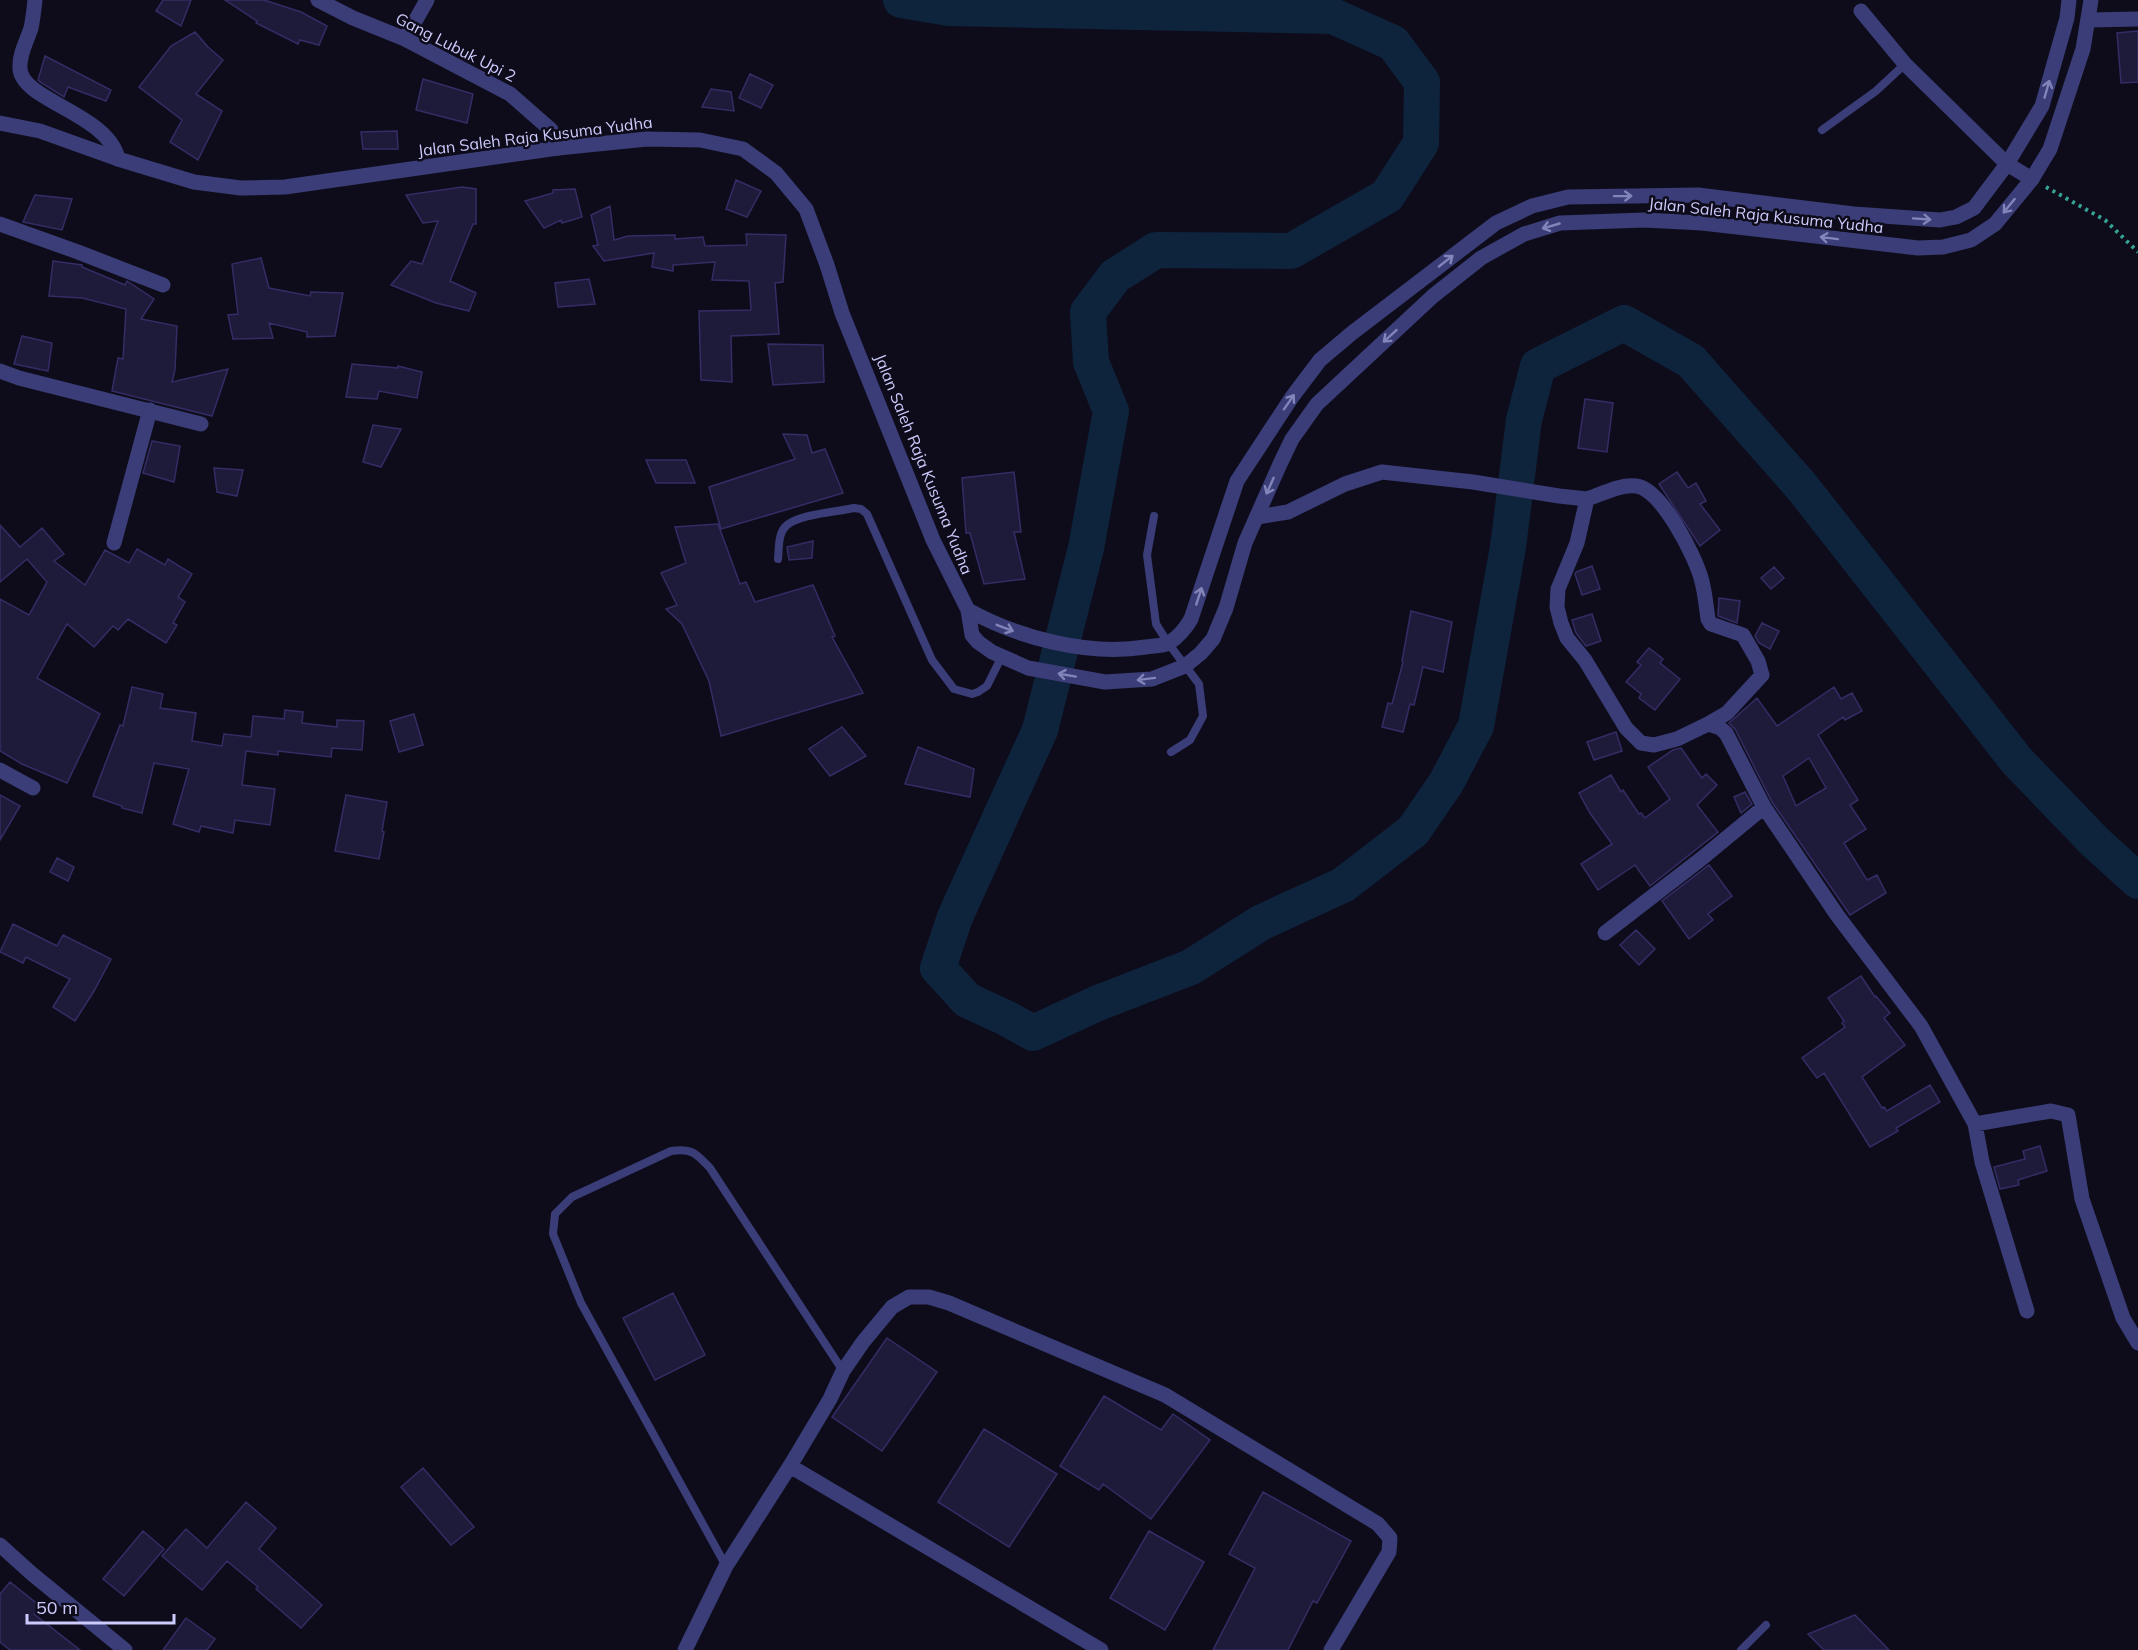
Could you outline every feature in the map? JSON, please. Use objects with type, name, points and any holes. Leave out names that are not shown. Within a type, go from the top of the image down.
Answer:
[{"type":"street","points":[[35,0],[31,26],[21,56],[19,69],[22,80],[31,89],[92,124],[115,147],[118,159]]},
{"type":"street","name":"Gang Lubuk Upi 2","points":[[318,0],[353,18],[405,39],[510,94],[551,130],[558,148]]},
{"type":"street","points":[[405,39],[427,0]]},
{"type":"street","name":"Jalan Saleh Raja Kusuma Yudha","points":[[1168,644],[1186,628],[1191,619],[1237,481],[1320,360],[1496,223],[1532,206],[1568,197],[1698,195],[1854,214],[1940,220],[1956,217],[1974,208],[2007,164],[2042,106],[2067,18],[2068,0]]},
{"type":"street","name":"Jalan Saleh Raja Kusuma Yudha","points":[[0,123],[40,131],[118,159],[194,182],[241,188],[285,187],[558,148],[647,139],[700,140],[742,149],[776,173],[806,209],[843,313],[933,540],[968,610],[972,634],[978,642],[1028,668],[1105,682],[1152,679],[1185,666],[1201,653],[1213,639],[1227,608],[1245,543],[1292,439],[1317,404],[1433,296],[1481,258],[1524,234],[1560,223],[1644,220],[1702,223],[1918,248],[1943,247],[1971,240],[1995,224],[2032,178],[2050,149],[2084,49],[2091,0]]},
{"type":"street","points":[[1861,11],[1905,64],[2007,164],[2032,178]]},
{"type":"street","points":[[2089,20],[2138,19]]},
{"type":"street","points":[[0,224],[163,285]]},
{"type":"street","points":[[0,371],[19,378],[201,424]]},
{"type":"street","points":[[114,543],[150,410]]},
{"type":"street","points":[[1257,516],[1288,512],[1345,484],[1382,472],[1473,482],[1587,499],[1620,488],[1636,486],[1646,489],[1657,498],[1678,530],[1697,566],[1702,579],[1708,619],[1711,624],[1743,635],[1758,661],[1762,675],[1727,712],[1677,739],[1654,744],[1641,742],[1626,728],[1585,660],[1568,638],[1561,623],[1557,607],[1558,589],[1577,543],[1587,499]]},
{"type":"street","points":[[968,610],[993,624],[1044,640],[1106,650],[1168,644]]},
{"type":"street","points":[[1708,724],[1726,733],[1764,807],[1837,915],[1921,1026],[1975,1124],[1982,1162],[2027,1311]]},
{"type":"street","points":[[0,770],[33,788]]},
{"type":"street","points":[[1605,933],[1764,807]]},
{"type":"street","points":[[1975,1124],[2051,1111],[2068,1115],[2082,1199],[2123,1318],[2138,1343]]},
{"type":"street","points":[[685,1650],[726,1566],[790,1466],[830,1399],[843,1371],[892,1307],[909,1297],[929,1297],[949,1303],[1165,1395],[1378,1524],[1390,1538],[1389,1552],[1331,1650]]},
{"type":"street","points":[[790,1466],[1101,1650]]},
{"type":"street","points":[[0,1545],[31,1574],[125,1650]]},
{"type":"lane","points":[[1822,130],[1876,91],[1905,64]]},
{"type":"lane","points":[[778,559],[779,538],[784,527],[796,520],[854,508],[861,509],[867,514],[933,660],[954,689],[972,694],[987,686],[1002,656]]},
{"type":"lane","points":[[1154,516],[1147,555],[1155,624],[1199,684],[1203,716],[1190,740],[1171,752]]},
{"type":"lane","points":[[726,1566],[581,1303],[553,1234],[555,1214],[572,1197],[672,1150],[682,1149],[696,1153],[710,1168],[843,1371]]},
{"type":"lane","points":[[1741,1650],[1766,1625]]},
{"type":"path","points":[[2032,178],[2105,220],[2138,252]]},
{"type":"building","points":[[163,0],[191,0],[181,26],[156,11]]},
{"type":"building","points":[[225,0],[264,0],[301,12],[327,26],[319,45],[300,40],[298,44],[256,23],[257,21]]},
{"type":"building","points":[[2138,31],[2138,82],[2121,83],[2117,33]]},
{"type":"building","points":[[195,32],[223,60],[196,94],[222,111],[198,160],[170,142],[182,120],[139,87],[171,46]]},
{"type":"building","points":[[45,56],[111,90],[106,101],[68,87],[64,97],[40,82],[38,80]]},
{"type":"building","points":[[750,74],[773,85],[761,108],[739,98]]},
{"type":"building","points":[[423,79],[473,94],[467,123],[416,110]]},
{"type":"building","points":[[711,89],[731,92],[734,111],[702,107]]},
{"type":"building","points":[[397,131],[398,149],[363,149],[361,132]]},
{"type":"building","points":[[736,180],[761,191],[747,217],[726,209]]},
{"type":"building","points":[[462,187],[476,189],[476,224],[473,224],[450,281],[476,293],[469,311],[436,303],[391,285],[411,261],[422,264],[438,221],[423,223],[406,195]]},
{"type":"building","points":[[575,189],[582,217],[562,223],[561,220],[544,228],[525,201],[553,193],[553,190]]},
{"type":"building","points":[[35,195],[72,199],[62,230],[23,222]]},
{"type":"building","points":[[610,206],[614,240],[628,236],[675,235],[675,239],[703,237],[705,246],[747,245],[746,234],[786,235],[783,282],[775,283],[779,334],[731,336],[732,382],[701,380],[699,311],[751,310],[749,281],[712,280],[715,262],[673,265],[673,271],[652,267],[654,253],[604,261],[593,246],[598,245],[591,215]]},
{"type":"building","points":[[261,258],[269,288],[310,296],[311,292],[343,293],[335,336],[307,337],[307,332],[269,323],[273,338],[233,339],[228,315],[238,314],[232,264]]},
{"type":"building","points":[[53,261],[82,265],[82,267],[125,285],[127,281],[154,299],[141,319],[177,326],[175,370],[172,382],[228,369],[212,416],[112,391],[118,358],[123,359],[126,309],[82,298],[49,296]]},
{"type":"building","points":[[589,279],[595,304],[558,307],[555,283]]},
{"type":"building","points":[[22,336],[52,343],[48,371],[14,364]]},
{"type":"building","points":[[768,344],[823,345],[824,382],[773,385]]},
{"type":"building","points":[[352,364],[398,368],[398,366],[422,372],[417,398],[379,391],[377,399],[346,397]]},
{"type":"building","points":[[1585,399],[1613,403],[1607,452],[1578,448]]},
{"type":"building","points":[[373,425],[401,429],[381,467],[363,462]]},
{"type":"building","points":[[783,434],[807,435],[812,453],[825,449],[843,493],[721,529],[709,487],[795,459]]},
{"type":"building","points":[[152,441],[180,446],[174,482],[143,473]]},
{"type":"building","points":[[646,460],[686,460],[695,483],[656,483]]},
{"type":"building","points":[[214,468],[243,470],[237,496],[217,492]]},
{"type":"building","points":[[1014,472],[1021,532],[1014,532],[1025,579],[984,584],[970,533],[966,533],[962,478]]},
{"type":"building","points":[[1677,472],[1688,488],[1696,483],[1706,501],[1700,504],[1720,530],[1700,546],[1659,484]]},
{"type":"building","points":[[718,524],[740,584],[746,582],[755,602],[813,585],[835,636],[832,637],[863,693],[721,736],[709,681],[682,624],[666,609],[677,605],[661,573],[686,563],[675,527]]},
{"type":"building","points":[[0,525],[20,547],[42,528],[64,554],[54,561],[85,585],[105,550],[129,563],[137,549],[165,565],[168,559],[192,574],[178,597],[185,602],[173,623],[177,625],[166,643],[128,619],[118,630],[113,626],[94,647],[67,624],[37,678],[100,714],[67,783],[22,764],[0,751],[0,599],[29,615],[47,582],[27,559],[0,582]]},
{"type":"building","points":[[813,541],[812,558],[789,560],[787,547]]},
{"type":"building","points":[[1592,566],[1600,589],[1582,595],[1575,574]]},
{"type":"building","points":[[1774,567],[1784,578],[1771,589],[1761,578]]},
{"type":"building","points":[[1719,598],[1740,601],[1737,623],[1718,616]]},
{"type":"building","points":[[1411,611],[1452,622],[1443,672],[1423,667],[1414,705],[1410,704],[1403,732],[1382,727],[1388,703],[1392,704],[1403,662]]},
{"type":"building","points":[[1592,614],[1601,641],[1586,646],[1576,633],[1572,620]]},
{"type":"building","points":[[1762,623],[1779,631],[1770,649],[1759,643],[1755,636]]},
{"type":"building","points":[[1649,648],[1663,659],[1660,663],[1680,679],[1655,710],[1639,698],[1641,694],[1626,682],[1641,665],[1637,662]]},
{"type":"building","points":[[132,687],[163,694],[160,708],[196,713],[192,741],[222,746],[224,734],[251,737],[253,716],[284,719],[285,710],[303,712],[302,723],[337,727],[337,720],[364,721],[362,750],[332,748],[331,757],[278,751],[278,755],[246,751],[242,785],[275,789],[270,825],[235,820],[233,833],[201,826],[199,832],[173,824],[189,769],[154,763],[142,813],[122,808],[122,806],[93,796],[120,725],[123,726]]},
{"type":"building","points":[[1834,687],[1841,699],[1852,693],[1862,711],[1845,720],[1843,717],[1818,735],[1858,800],[1850,805],[1866,829],[1844,843],[1867,880],[1877,875],[1886,893],[1850,915],[1772,802],[1735,729],[1729,723],[1757,698],[1777,726]],"holes":[[[1809,758],[1826,788],[1796,806],[1783,776]]]},
{"type":"building","points":[[414,714],[423,745],[399,752],[390,721]]},
{"type":"building","points":[[842,727],[866,756],[830,776],[809,749]]},
{"type":"building","points":[[1616,732],[1622,751],[1594,760],[1587,742]]},
{"type":"building","points":[[918,747],[974,769],[970,797],[905,784]]},
{"type":"building","points":[[1681,748],[1702,778],[1706,774],[1717,785],[1697,805],[1718,832],[1650,886],[1635,865],[1598,890],[1581,864],[1612,844],[1579,793],[1611,775],[1621,792],[1623,790],[1639,814],[1641,813],[1645,818],[1670,799],[1648,767],[1673,750]]},
{"type":"building","points":[[1745,792],[1752,804],[1741,813],[1734,797]]},
{"type":"building","points":[[0,795],[20,806],[0,840]]},
{"type":"building","points":[[346,795],[387,802],[379,859],[335,851]]},
{"type":"building","points":[[57,858],[74,867],[68,881],[50,872]]},
{"type":"building","points":[[1709,865],[1732,896],[1708,914],[1713,920],[1689,939],[1662,901]]},
{"type":"building","points":[[13,924],[57,946],[63,935],[111,959],[75,1021],[53,1007],[70,979],[26,957],[23,963],[0,952]]},
{"type":"building","points":[[1636,930],[1655,949],[1639,965],[1620,945]]},
{"type":"building","points":[[1861,976],[1875,997],[1890,1013],[1884,1018],[1905,1045],[1862,1077],[1882,1108],[1884,1107],[1887,1111],[1930,1085],[1940,1102],[1896,1128],[1898,1131],[1870,1147],[1824,1073],[1817,1078],[1802,1058],[1845,1027],[1842,1023],[1844,1021],[1828,998]]},
{"type":"building","points":[[2040,1146],[2047,1171],[2018,1180],[2019,1185],[2000,1189],[1994,1167],[2025,1159],[2023,1151]]},
{"type":"building","points":[[673,1293],[705,1355],[655,1380],[623,1318]]},
{"type":"building","points":[[887,1338],[937,1372],[882,1451],[832,1417]]},
{"type":"building","points":[[1104,1396],[1161,1430],[1173,1414],[1210,1440],[1151,1519],[1103,1484],[1099,1490],[1060,1466]]},
{"type":"building","points":[[984,1429],[1057,1474],[1009,1547],[938,1502]]},
{"type":"building","points":[[423,1468],[474,1527],[451,1545],[401,1487]]},
{"type":"building","points":[[1263,1492],[1351,1541],[1317,1603],[1313,1601],[1288,1650],[1213,1650],[1255,1568],[1229,1554]]},
{"type":"building","points":[[246,1502],[276,1528],[259,1549],[322,1605],[301,1628],[227,1561],[202,1590],[162,1556],[186,1529],[207,1548]]},
{"type":"building","points":[[143,1531],[164,1549],[124,1596],[103,1579]]},
{"type":"building","points":[[1149,1531],[1204,1562],[1165,1630],[1110,1598]]},
{"type":"building","points":[[10,1582],[40,1606],[34,1614],[80,1650],[10,1650],[0,1642],[0,1594]]},
{"type":"building","points":[[1855,1615],[1889,1650],[1824,1650],[1808,1634]]},
{"type":"building","points":[[186,1618],[215,1639],[207,1650],[163,1650]]},
{"type":"waterway","points":[[901,0],[949,8],[1333,16],[1393,43],[1422,82],[1421,143],[1387,196],[1291,251],[1156,250],[1115,276],[1088,312],[1091,362],[1111,411],[1086,548],[1040,730],[955,917],[938,968],[967,1000],[1033,1033],[1098,1003],[1191,967],[1262,922],[1343,885],[1413,831],[1446,783],[1476,726],[1508,547],[1524,420],[1538,366],[1624,323],[1691,361],[1802,487],[2017,761],[2095,842],[2138,881]]}]
